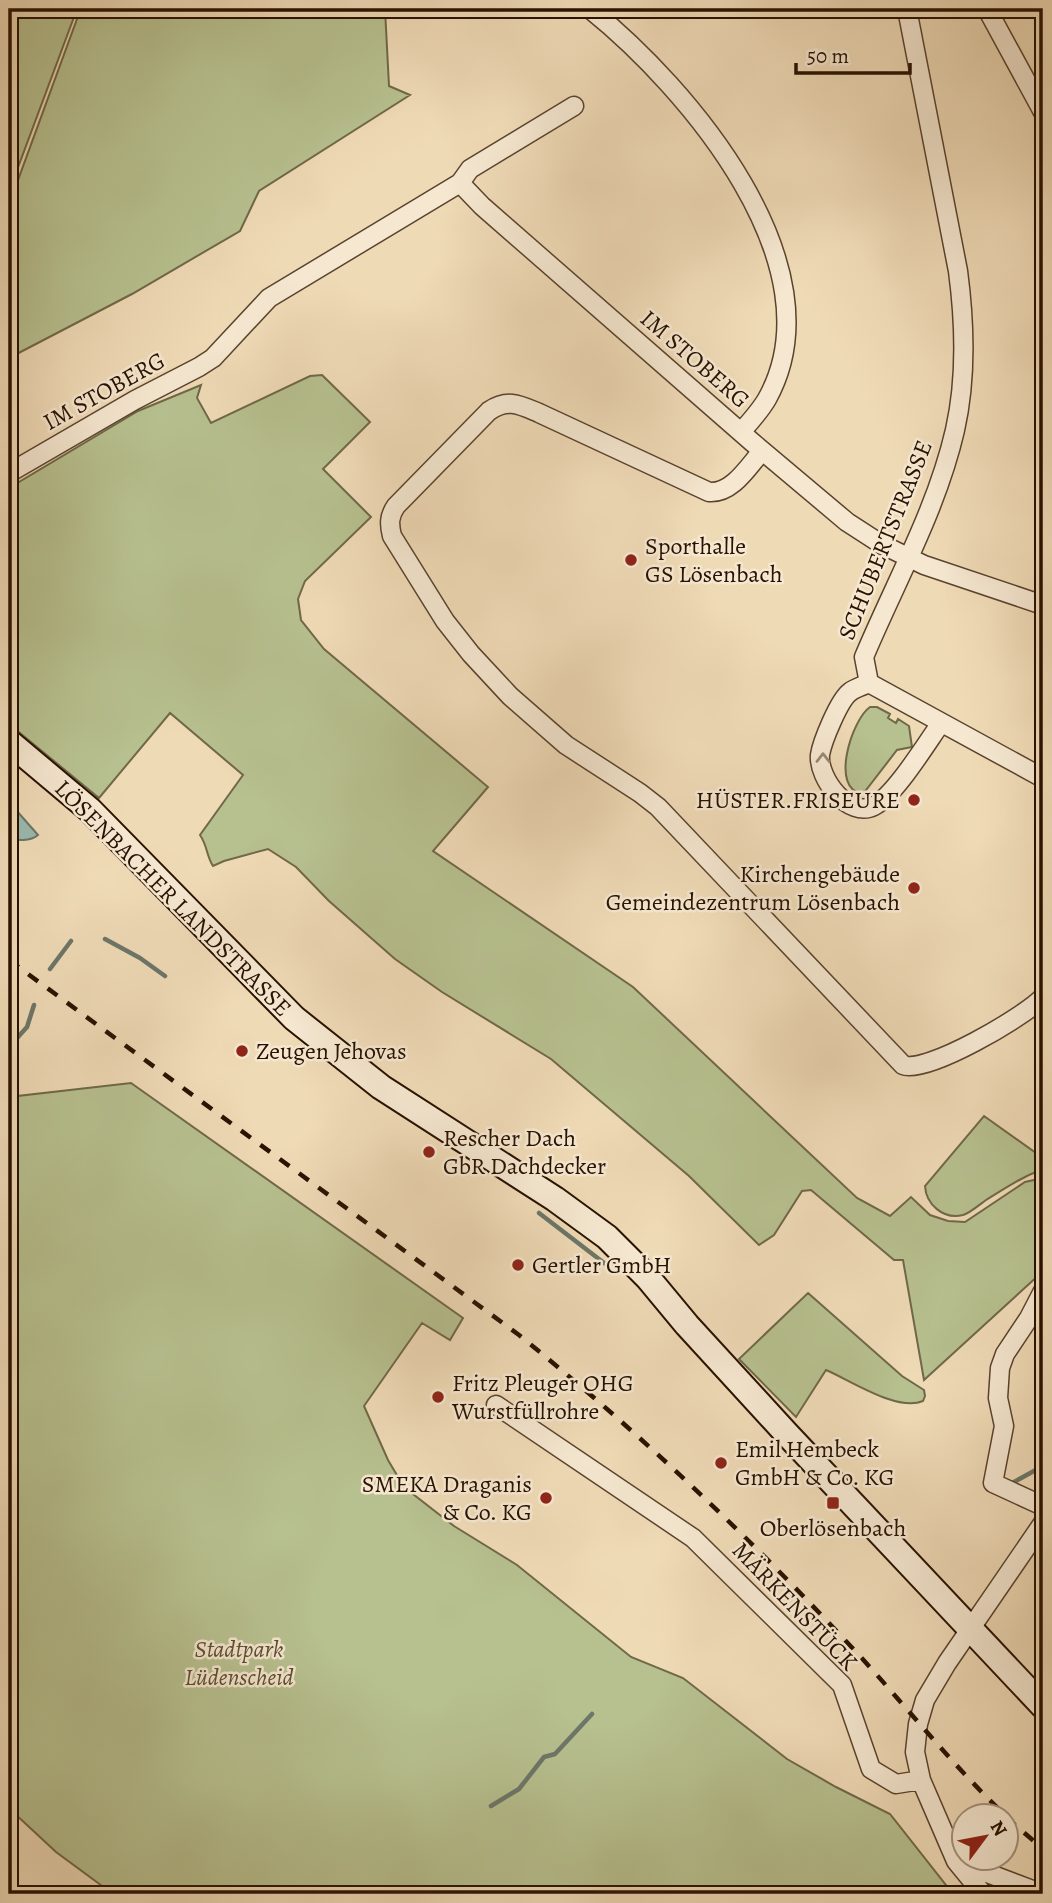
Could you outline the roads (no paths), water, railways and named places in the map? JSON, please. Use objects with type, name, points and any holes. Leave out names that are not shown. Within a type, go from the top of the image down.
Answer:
[{"type":"main road","name":"LÖSENBACHER LANDSTRASSE","points":[[9,742],[90,810],[294,1018],[382,1087],[555,1199],[607,1237],[786,1433],[1043,1706]]},
{"type":"street","points":[[590,9],[661,74],[718,144],[775,251],[787,309],[784,349],[774,385],[767,399],[741,432]]},
{"type":"street","name":"SCHUBERTSTRASSE","points":[[869,683],[864,657],[938,486],[955,430],[964,353],[964,320],[958,271],[907,9]]},
{"type":"street","points":[[986,9],[1043,112]]},
{"type":"street","name":"IM STOBERG","points":[[9,473],[213,358],[269,298],[460,183],[471,169],[574,106]]},
{"type":"street","name":"IM STOBERG","points":[[460,183],[482,206],[847,522],[908,558],[1043,605]]},
{"type":"street","points":[[762,451],[727,488],[709,492],[532,410],[506,402],[489,411],[396,506],[389,526],[392,536],[445,621],[501,687],[558,739],[658,807],[903,1065],[909,1068],[917,1067],[936,1060],[1009,1023],[1043,997]]},
{"type":"street","points":[[941,723],[884,799],[866,809],[854,808],[830,784],[822,767],[820,755],[826,737],[846,696],[869,683],[1043,778]]},
{"type":"street","points":[[1043,1291],[1005,1354],[1000,1368],[998,1398],[1004,1426],[993,1483],[1043,1506]]},
{"type":"street","name":"MÄRKENSTÜCK","points":[[496,1405],[693,1538],[842,1685],[872,1769],[896,1784],[921,1780]]},
{"type":"street","points":[[950,1847],[921,1780],[915,1752],[918,1724],[925,1700],[970,1628],[993,1599],[1043,1523]]},
{"type":"street","points":[[964,1871],[983,1894]]},
{"type":"street","points":[[982,1871],[1043,1894]]},
{"type":"water","points":[[9,802],[38,835],[24,840],[9,836]]},
{"type":"waterway","points":[[105,939],[140,958],[165,976]]},
{"type":"waterway","points":[[50,969],[71,941]]},
{"type":"waterway","points":[[9,1047],[27,1027],[34,1005]]},
{"type":"waterway","points":[[539,1213],[608,1266]]},
{"type":"waterway","points":[[1014,1482],[1043,1466]]},
{"type":"waterway","points":[[491,1806],[519,1789],[544,1757],[555,1754],[592,1714]]},
{"type":"railway","points":[[9,960],[519,1335],[604,1407],[687,1481],[767,1559],[991,1801]]},
{"type":"railway","points":[[1020,1829],[1043,1849]]},
{"type":"place","name":"Sporthalle GS Lösenbach","points":[[631,560]]},
{"type":"place","name":"HÜSTER.FRISEURE","points":[[914,800]]},
{"type":"place","name":"Kirchengebäude Gemeindezentrum Lösenbach","points":[[914,888]]},
{"type":"place","name":"Zeugen Jehovas","points":[[242,1051]]},
{"type":"place","name":"Rescher Dach GbR Dachdecker","points":[[429,1152]]},
{"type":"place","name":"Gertler GmbH","points":[[518,1265]]},
{"type":"place","name":"Fritz Pleuger OHG Wurstfüllrohre","points":[[438,1397]]},
{"type":"place","name":"Emil Hembeck GmbH & Co. KG","points":[[721,1463]]},
{"type":"place","name":"SMEKA Draganis & Co. KG","points":[[546,1498]]},
{"type":"place","name":"Oberlösenbach","points":[[833,1503]]},
{"type":"park label","name":"Stadtpark Lüdenscheid","points":[[239,1663]]}]
